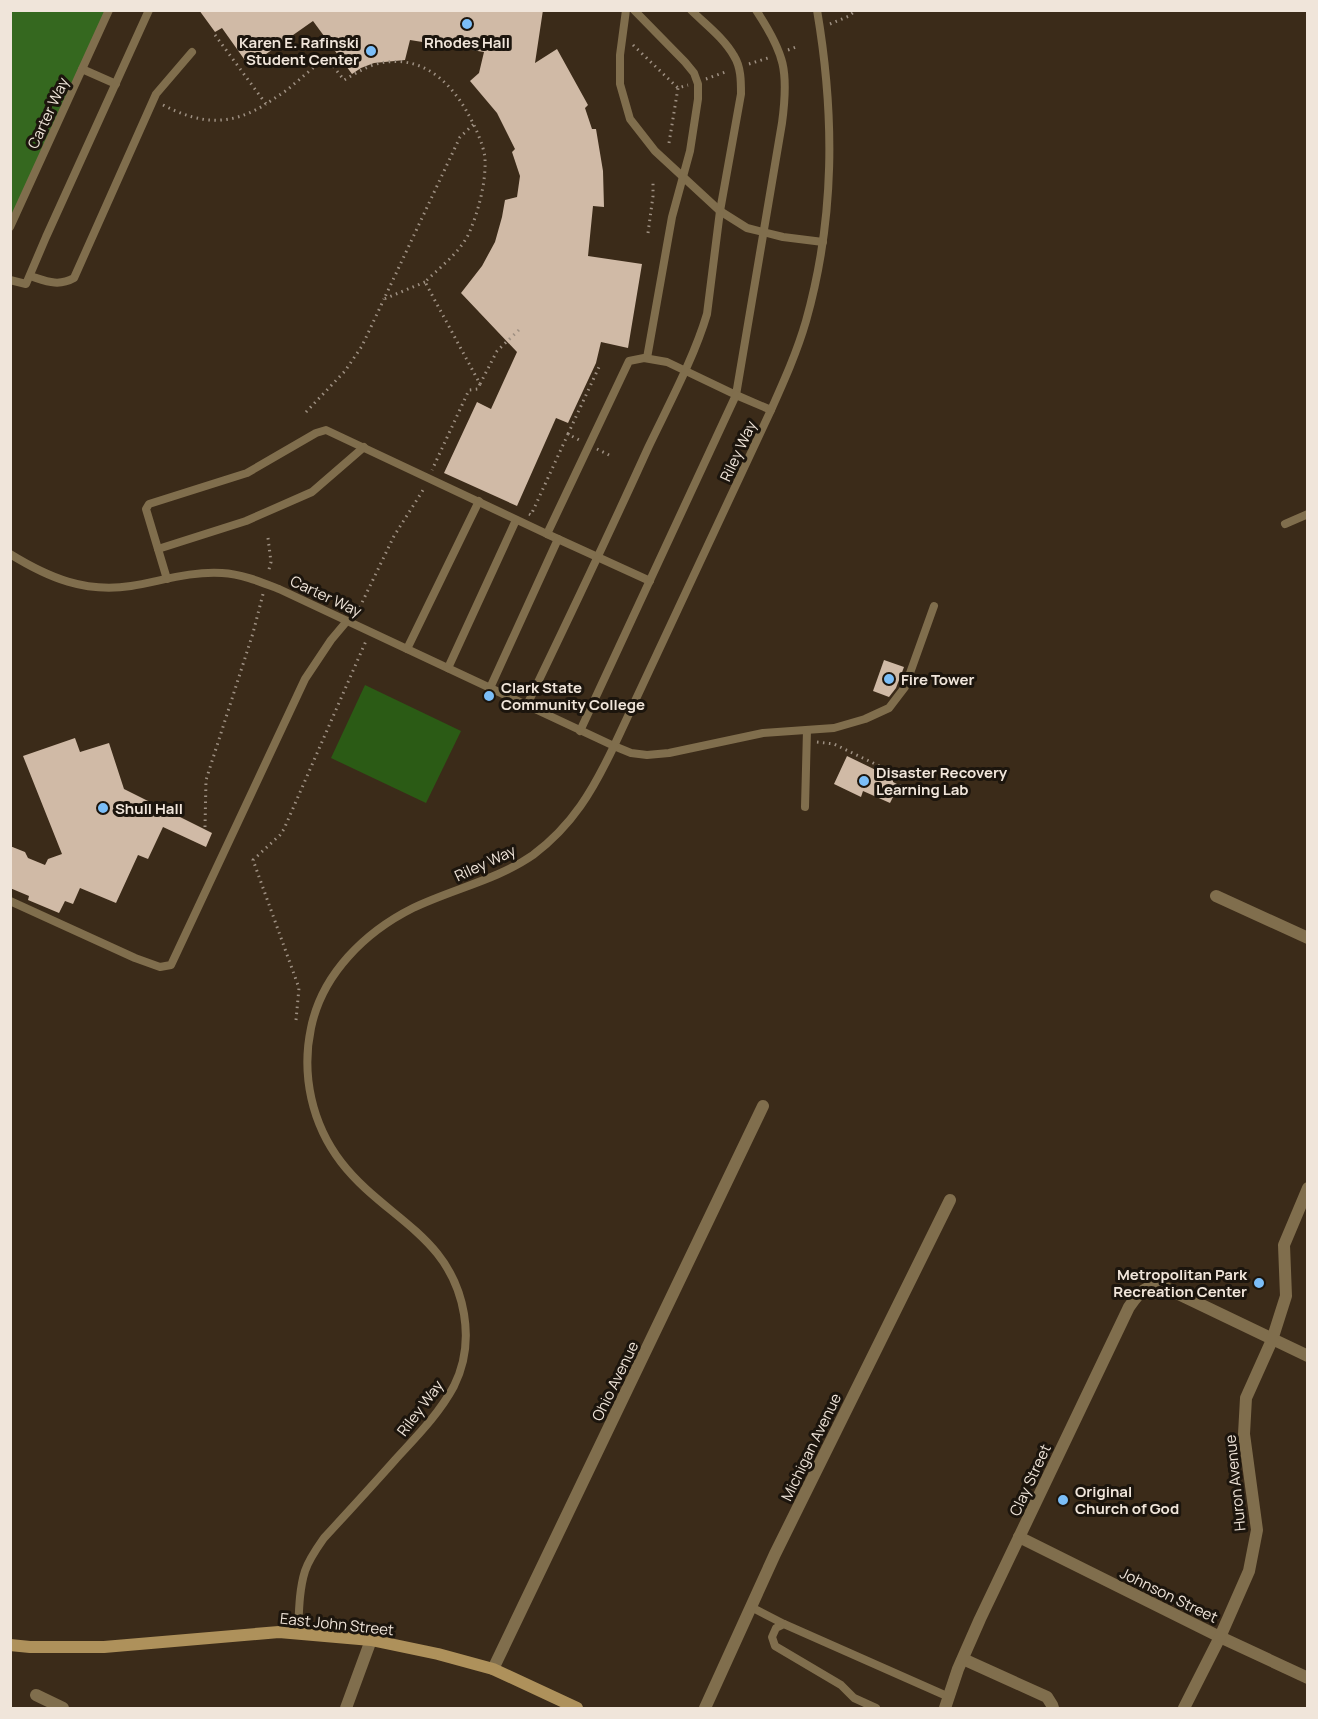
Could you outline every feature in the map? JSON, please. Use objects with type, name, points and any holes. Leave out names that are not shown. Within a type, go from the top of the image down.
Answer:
[{"type":"street","points":[[1216,896],[1308,938]]},
{"type":"street","name":"Ohio Avenue","points":[[493,1669],[763,1106]]},
{"type":"street","name":"Huron Avenue","points":[[1185,1708],[1249,1571],[1257,1530],[1245,1434],[1246,1398],[1272,1340],[1286,1296],[1284,1245],[1304,1206],[1308,1188]]},
{"type":"street","name":"Michigan Avenue","points":[[705,1708],[831,1441],[950,1200]]},
{"type":"street","name":"Clay Street","points":[[947,1703],[963,1659],[1019,1537],[1129,1307],[1138,1294],[1147,1288],[1164,1287],[1272,1340]]},
{"type":"street","points":[[1272,1340],[1308,1356]]},
{"type":"street","name":"Johnson Street","points":[[1019,1537],[1308,1678]]},
{"type":"street","name":"East John Street","points":[[10,1645],[104,1647],[298,1632],[370,1640],[438,1654],[493,1669],[577,1708]]},
{"type":"street","points":[[346,1708],[370,1640]]},
{"type":"street","points":[[963,1659],[1047,1697],[1053,1708]]},
{"type":"street","points":[[36,1695],[63,1708]]},
{"type":"lane","name":"Carter Way","points":[[10,226],[109,10]]},
{"type":"lane","points":[[10,280],[26,284],[149,10]]},
{"type":"lane","points":[[626,10],[620,55],[620,84],[630,119],[655,151],[720,211],[747,228],[783,237],[823,242]]},
{"type":"lane","points":[[634,10],[694,73],[698,99],[690,151],[672,217],[647,358]]},
{"type":"lane","points":[[527,705],[598,558],[702,331],[707,314],[720,211],[741,94],[741,75],[735,57],[722,40],[690,10]]},
{"type":"lane","points":[[580,730],[736,395],[786,92],[784,64],[774,37],[756,10]]},
{"type":"lane","name":"Riley Way","points":[[298,1632],[301,1590],[305,1571],[313,1554],[324,1538],[436,1414],[461,1368],[466,1325],[455,1281],[433,1247],[364,1186],[342,1164],[327,1142],[317,1122],[311,1099],[308,1049],[311,1026],[320,1000],[333,975],[347,957],[368,938],[388,922],[414,908],[507,870],[532,856],[549,842],[574,815],[594,788],[771,410],[790,368],[806,323],[823,242],[830,182],[830,131],[817,10]]},
{"type":"lane","points":[[30,276],[57,284],[74,278],[156,94],[192,52]]},
{"type":"lane","points":[[82,69],[116,84]]},
{"type":"lane","points":[[547,534],[629,361],[647,358],[667,362],[771,410]]},
{"type":"lane","points":[[167,579],[146,509],[149,504],[247,473],[316,433],[326,430],[479,501],[519,516],[547,534],[650,581]]},
{"type":"lane","points":[[158,549],[246,521],[312,492],[364,447]]},
{"type":"lane","points":[[407,649],[479,501]]},
{"type":"lane","points":[[1285,524],[1308,514]]},
{"type":"lane","points":[[448,668],[519,516]]},
{"type":"lane","points":[[490,688],[558,539]]},
{"type":"lane","name":"Carter Way","points":[[10,554],[35,570],[80,586],[103,588],[130,586],[199,573],[243,576],[279,589],[614,746],[631,753],[647,755],[669,753],[763,733],[834,728],[865,719],[889,708],[904,687],[934,606]]},
{"type":"lane","points":[[10,901],[135,958],[160,967],[171,965],[305,679],[331,640],[348,621]]},
{"type":"lane","points":[[805,807],[807,730]]},
{"type":"lane","points":[[751,1608],[947,1703]]},
{"type":"lane","points":[[784,1624],[776,1628],[772,1637],[775,1646],[841,1684],[854,1698],[876,1708]]},
{"type":"path","points":[[820,28],[849,16],[856,10]]},
{"type":"path","points":[[633,45],[678,88]]},
{"type":"path","points":[[678,88],[780,54],[799,45]]},
{"type":"path","points":[[669,143],[678,88]]},
{"type":"path","points":[[162,104],[192,118],[220,120],[237,119],[266,104]]},
{"type":"path","points":[[306,412],[345,371],[362,346],[460,137],[474,124]]},
{"type":"path","points":[[648,233],[653,180]]},
{"type":"path","points":[[384,299],[425,282]]},
{"type":"path","points":[[480,384],[498,351],[522,327]]},
{"type":"path","points":[[519,516],[531,514],[599,367]]},
{"type":"path","points":[[568,434],[609,454]]},
{"type":"path","points":[[205,826],[206,780],[253,633],[266,584],[271,562],[268,538]]},
{"type":"path","points":[[806,743],[834,744],[904,778],[898,792]]},
{"type":"green space","points":[[11,11],[110,11],[11,232]]},
{"type":"green space","points":[[365,685],[461,731],[426,803],[331,758]]},
{"type":"building","points":[[199,10],[543,10],[535,63],[557,49],[588,105],[585,108],[592,129],[596,129],[603,171],[604,207],[593,206],[588,256],[642,264],[628,348],[601,342],[596,363],[568,423],[556,418],[517,506],[444,473],[477,402],[491,409],[517,352],[461,293],[482,266],[495,242],[505,200],[517,197],[520,176],[512,152],[515,149],[497,113],[470,81],[479,73],[484,52],[410,40],[405,60],[374,63],[352,74],[313,21],[249,66],[222,28],[215,32]]},
{"type":"building","name":"Fire Tower","points":[[884,660],[904,667],[896,688],[889,697],[873,691]]},
{"type":"building","name":"Shull Hall","points":[[75,738],[80,752],[109,743],[124,789],[212,833],[206,847],[163,827],[148,859],[138,855],[116,903],[80,888],[73,904],[65,901],[59,913],[28,900],[29,896],[10,888],[10,846],[25,852],[28,858],[45,865],[48,859],[62,854],[23,756]]},
{"type":"building","name":"Disaster Recovery Learning Lab","points":[[847,756],[882,773],[899,785],[890,803],[863,791],[861,797],[834,784]]},
{"type":"place","name":"Rhodes Hall","points":[[467,24]]},
{"type":"place","name":"Karen E. Rafinski Student Center","points":[[371,51]]},
{"type":"place","name":"Fire Tower","points":[[889,679]]},
{"type":"place","name":"Clark State Community College","points":[[489,696]]},
{"type":"place","name":"Disaster Recovery Learning Lab","points":[[864,781]]},
{"type":"place","name":"Shull Hall","points":[[103,808]]},
{"type":"place","name":"Metropolitan Park Recreation Center","points":[[1259,1283]]},
{"type":"place","name":"Original Church of God","points":[[1063,1500]]}]
